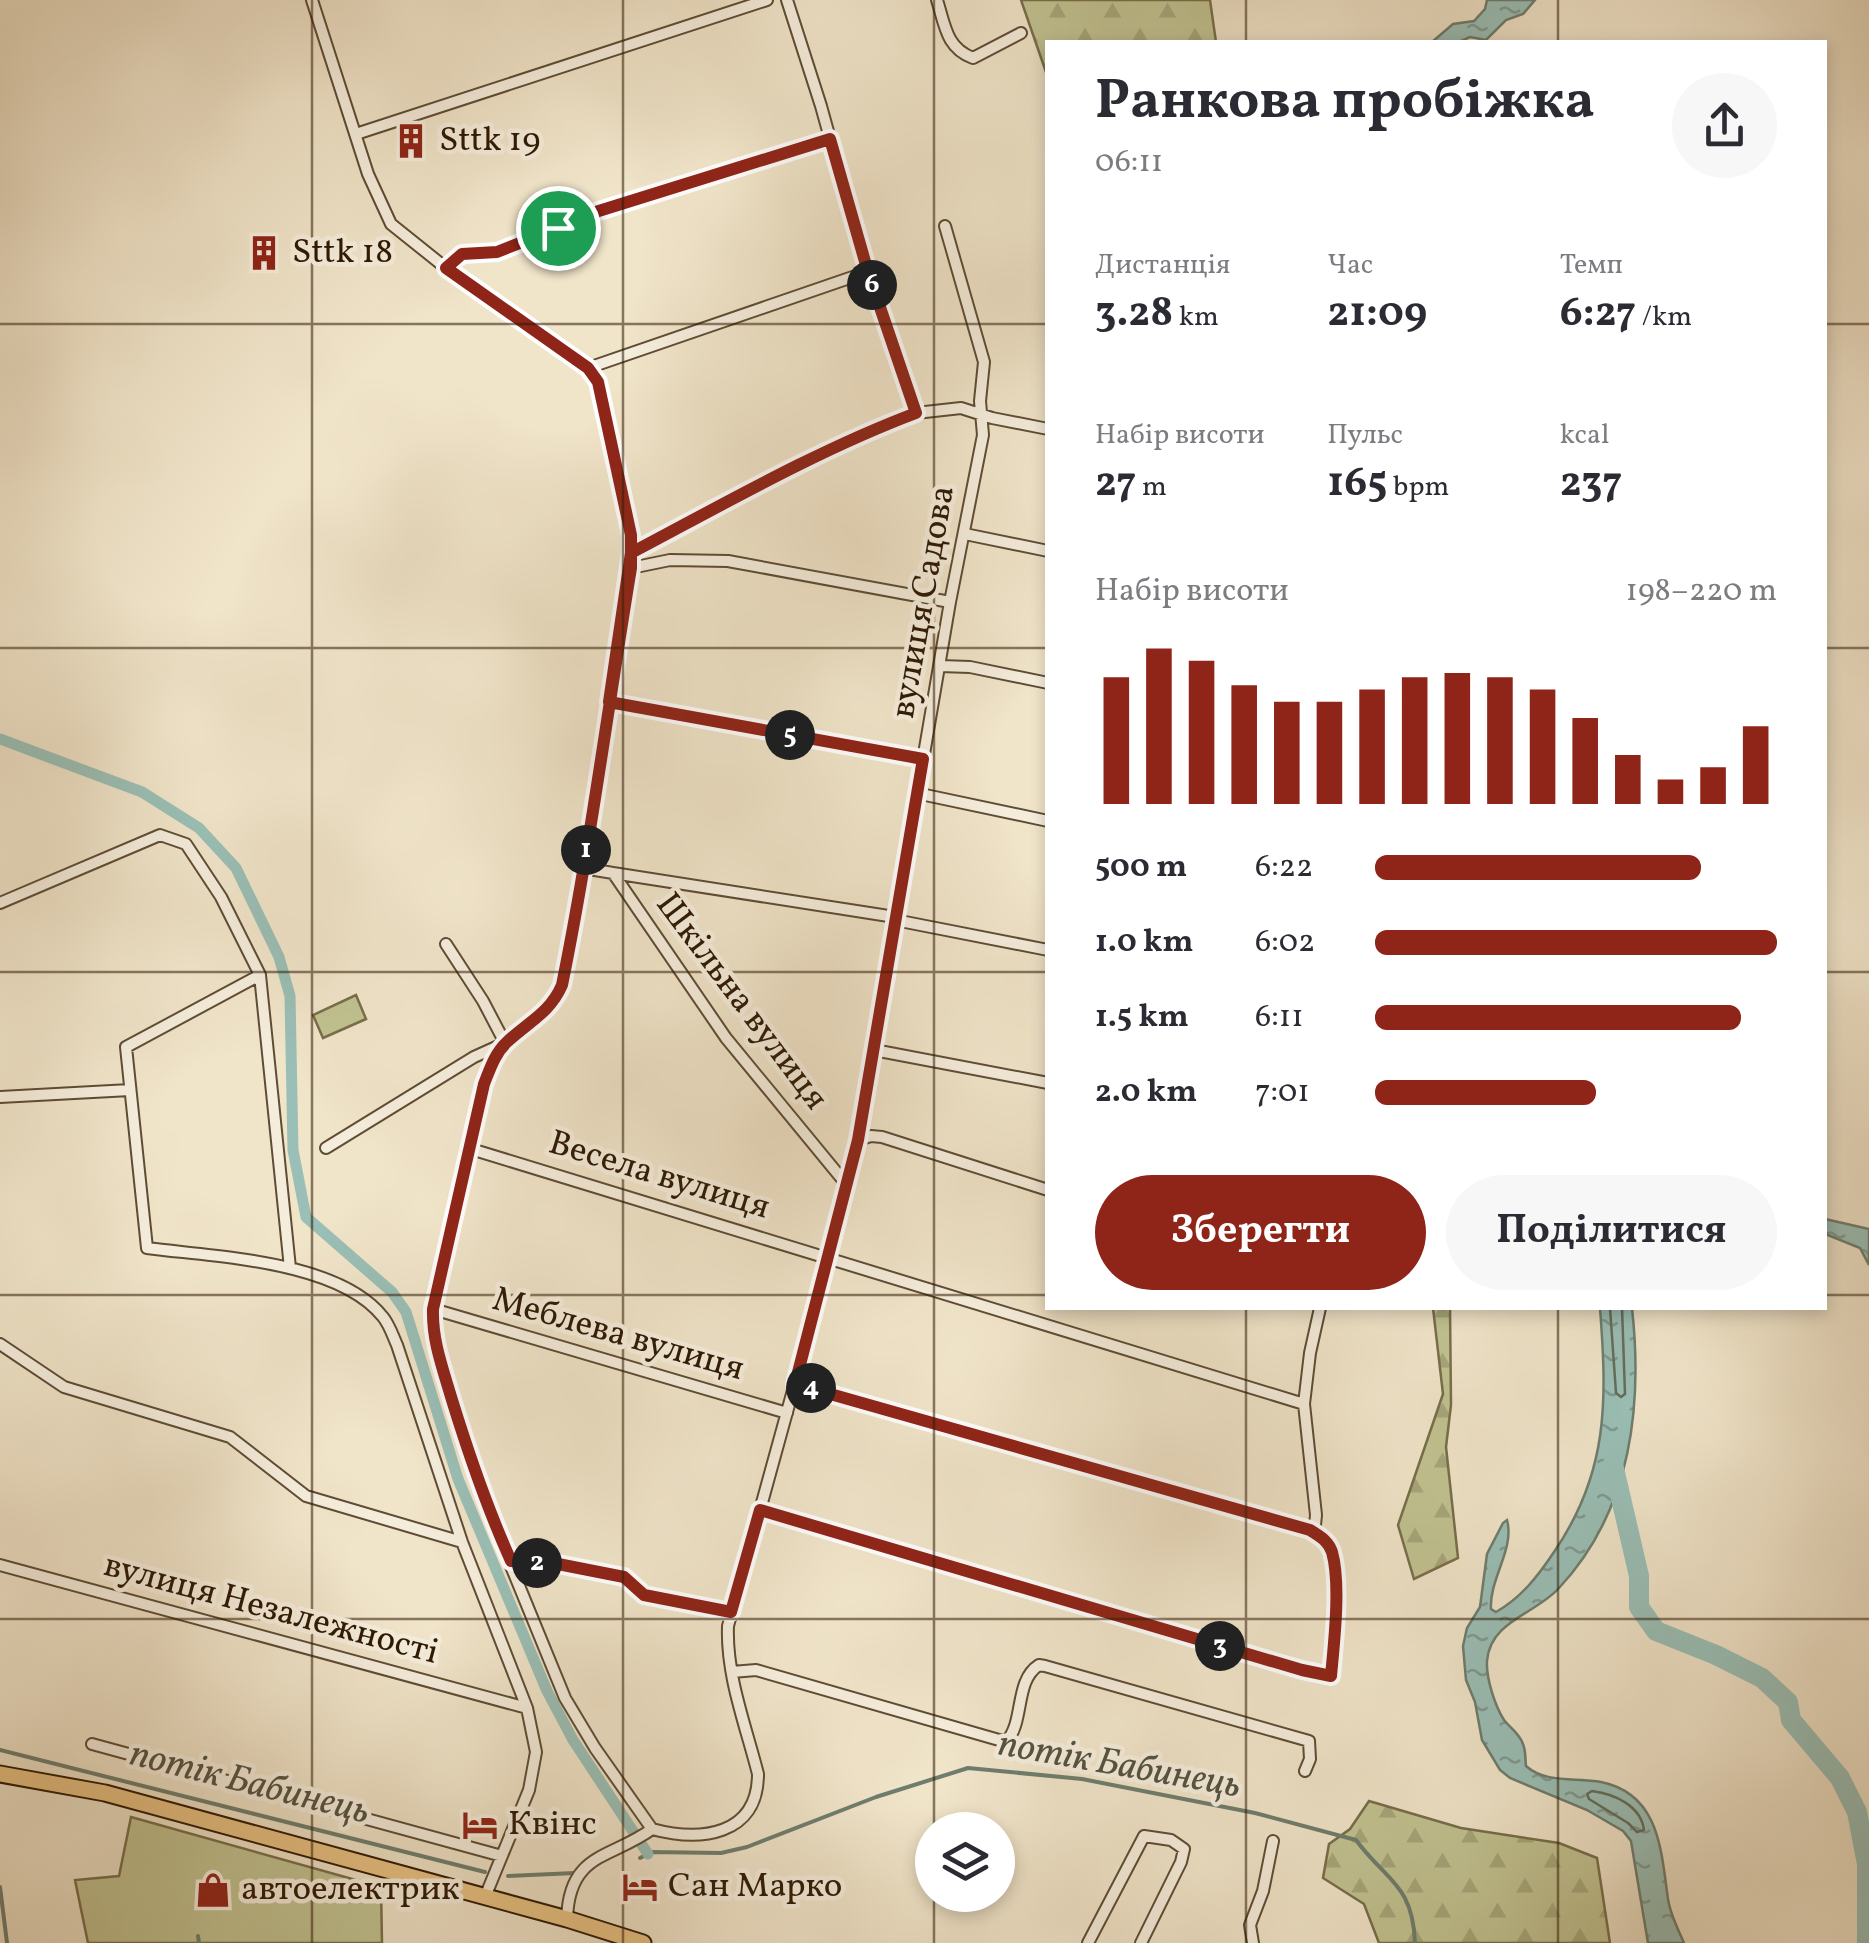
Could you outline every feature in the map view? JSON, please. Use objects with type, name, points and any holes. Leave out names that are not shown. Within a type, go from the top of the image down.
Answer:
[{"type":"main road","points":[[0,1774],[105,1793],[643,1943]]},
{"type":"street","points":[[312,0],[368,174],[391,224],[446,268],[588,368],[598,382],[629,523],[631,553],[583,868],[562,985],[555,1001],[505,1043],[474,1057],[326,1148]]},
{"type":"street","points":[[356,134],[767,0]]},
{"type":"street","points":[[787,0],[868,272],[916,413]]},
{"type":"street","points":[[937,0],[956,51],[973,58],[1021,33]]},
{"type":"street","points":[[446,268],[462,254],[497,252],[573,219],[830,139]]},
{"type":"street","name":"вулиця Садова","points":[[649,1832],[715,1834],[750,1809],[758,1787],[728,1647],[731,1612],[830,1256],[858,1140],[982,435],[984,362],[945,226]]},
{"type":"street","points":[[588,368],[868,272]]},
{"type":"street","points":[[631,553],[756,488],[916,413],[962,408],[1045,428]]},
{"type":"street","points":[[964,534],[1045,550]]},
{"type":"street","points":[[631,568],[670,560],[728,561],[950,602]]},
{"type":"street","points":[[940,666],[970,667],[1045,682]]},
{"type":"street","points":[[609,702],[923,759]]},
{"type":"street","points":[[916,793],[1045,820]]},
{"type":"street","points":[[0,904],[160,835],[186,844],[221,897],[260,975],[290,1268]]},
{"type":"street","name":"Шкільна вулиця","points":[[583,868],[613,874],[726,1038],[847,1185]]},
{"type":"street","points":[[613,874],[895,918],[1045,949]]},
{"type":"street","points":[[446,944],[505,1043]]},
{"type":"street","points":[[260,975],[126,1048],[147,1248],[316,1274],[356,1295],[384,1317],[397,1345],[462,1542],[527,1708],[536,1752],[529,1790],[486,1897]]},
{"type":"street","points":[[505,1043],[484,1084],[442,1257],[432,1334],[488,1510],[566,1698],[649,1832],[634,1843],[602,1853],[587,1863],[568,1902],[567,1919]]},
{"type":"street","points":[[874,1050],[1045,1082]]},
{"type":"street","points":[[0,1097],[130,1090]]},
{"type":"street","points":[[858,1140],[882,1138],[1045,1189]]},
{"type":"street","name":"Весела вулиця","points":[[471,1149],[1304,1404]]},
{"type":"street","name":"Меблева вулиця","points":[[433,1309],[787,1413]]},
{"type":"street","points":[[1310,1530],[1316,1515],[1304,1404],[1320,1310]]},
{"type":"street","points":[[0,1344],[64,1387],[230,1437],[306,1496],[462,1542]]},
{"type":"street","points":[[760,1510],[1331,1676],[1332,1551],[1324,1538],[1310,1530],[795,1384]]},
{"type":"street","points":[[511,1561],[558,1564],[624,1577],[644,1595],[731,1612]]},
{"type":"street","name":"вулиця Незалежності","points":[[0,1565],[527,1708]]},
{"type":"street","points":[[732,1672],[756,1670],[1006,1742],[1013,1733],[1030,1672],[1045,1666],[1309,1741],[1312,1749],[1305,1771]]},
{"type":"street","points":[[92,1744],[502,1856]]},
{"type":"street","points":[[1088,1943],[1144,1836],[1171,1840],[1184,1849],[1181,1862],[1140,1943]]},
{"type":"street","points":[[1253,1943],[1250,1926],[1273,1841]]},
{"type":"green space","points":[[1021,0],[1210,0],[1216,40],[1045,40],[1045,69]]},
{"type":"green space","points":[[356,995],[366,1019],[323,1038],[313,1015]]},
{"type":"green space","points":[[1433,1310],[1450,1310],[1451,1405],[1446,1447],[1458,1558],[1414,1579],[1398,1525],[1443,1394]]},
{"type":"green space","points":[[1369,1801],[1461,1828],[1559,1843],[1597,1858],[1610,1943],[1379,1943],[1364,1904],[1323,1878],[1329,1844],[1350,1829]]},
{"type":"green space","points":[[131,1817],[381,1887],[382,1943],[88,1943],[75,1880],[119,1876]]},
{"type":"water","points":[[1487,0],[1535,0],[1523,14],[1506,20],[1486,40],[1470,37],[1434,40],[1453,24],[1474,21],[1485,9]]},
{"type":"water","points":[[1827,1219],[1869,1229],[1869,1265],[1860,1248],[1827,1235]]},
{"type":"water","points":[[1600,1310],[1632,1310],[1633,1420],[1617,1492],[1583,1558],[1559,1588],[1496,1636],[1487,1661],[1488,1675],[1504,1720],[1523,1744],[1526,1766],[1552,1778],[1601,1782],[1621,1789],[1646,1812],[1659,1844],[1670,1910],[1684,1943],[1648,1943],[1631,1841],[1623,1831],[1500,1770],[1482,1740],[1475,1702],[1466,1680],[1463,1646],[1467,1628],[1480,1607],[1487,1554],[1507,1520],[1508,1542],[1491,1598],[1491,1609],[1496,1612],[1542,1570],[1572,1522],[1595,1464],[1604,1374]]},
{"type":"waterway","points":[[0,739],[142,792],[199,828],[236,868],[279,957],[290,996],[293,1150],[306,1217],[392,1292],[406,1312],[458,1479],[547,1691],[573,1740],[648,1854]]},
{"type":"waterway","points":[[1613,1464],[1639,1576],[1639,1607],[1656,1631],[1762,1678],[1788,1702],[1791,1720],[1840,1778],[1857,1812],[1867,1864],[1867,1943]]},
{"type":"waterway","name":"потік Бабинець","points":[[0,1750],[485,1872]]},
{"type":"waterway","name":"потік Бабинець","points":[[640,1858],[651,1852],[721,1853],[747,1847],[876,1797],[968,1768],[1082,1779],[1255,1813],[1356,1840],[1403,1895],[1415,1943]]},
{"type":"waterway","name":"потік Бабинець","points":[[508,1876],[575,1873]]},
{"type":"waterway","points":[[0,1887],[7,1943]]},
{"type":"waterway","points":[[198,1936],[199,1943]]},
{"type":"place","name":"Sttk 19","points":[[411,141]]},
{"type":"place","name":"Sttk 18","points":[[264,253]]},
{"type":"place","name":"Квінс","points":[[480,1825]]},
{"type":"place","name":"Сан Марко","points":[[640,1887]]},
{"type":"place","name":"автоелектрик","points":[[213,1890]]},
{"type":"route","points":[[558,228],[497,252],[462,254],[446,268],[588,368],[598,382],[631,535],[631,553],[631,568],[562,985],[555,1001],[530,1026],[505,1043],[484,1084],[433,1309],[432,1334],[466,1446],[511,1561],[558,1564],[624,1577],[644,1595],[731,1612],[760,1510],[1331,1676],[1332,1551],[1324,1538],[1310,1530],[795,1384],[858,1140],[923,759],[609,702],[631,568],[631,553],[756,488],[916,413],[868,272],[830,139],[573,219],[558,228]]}]
